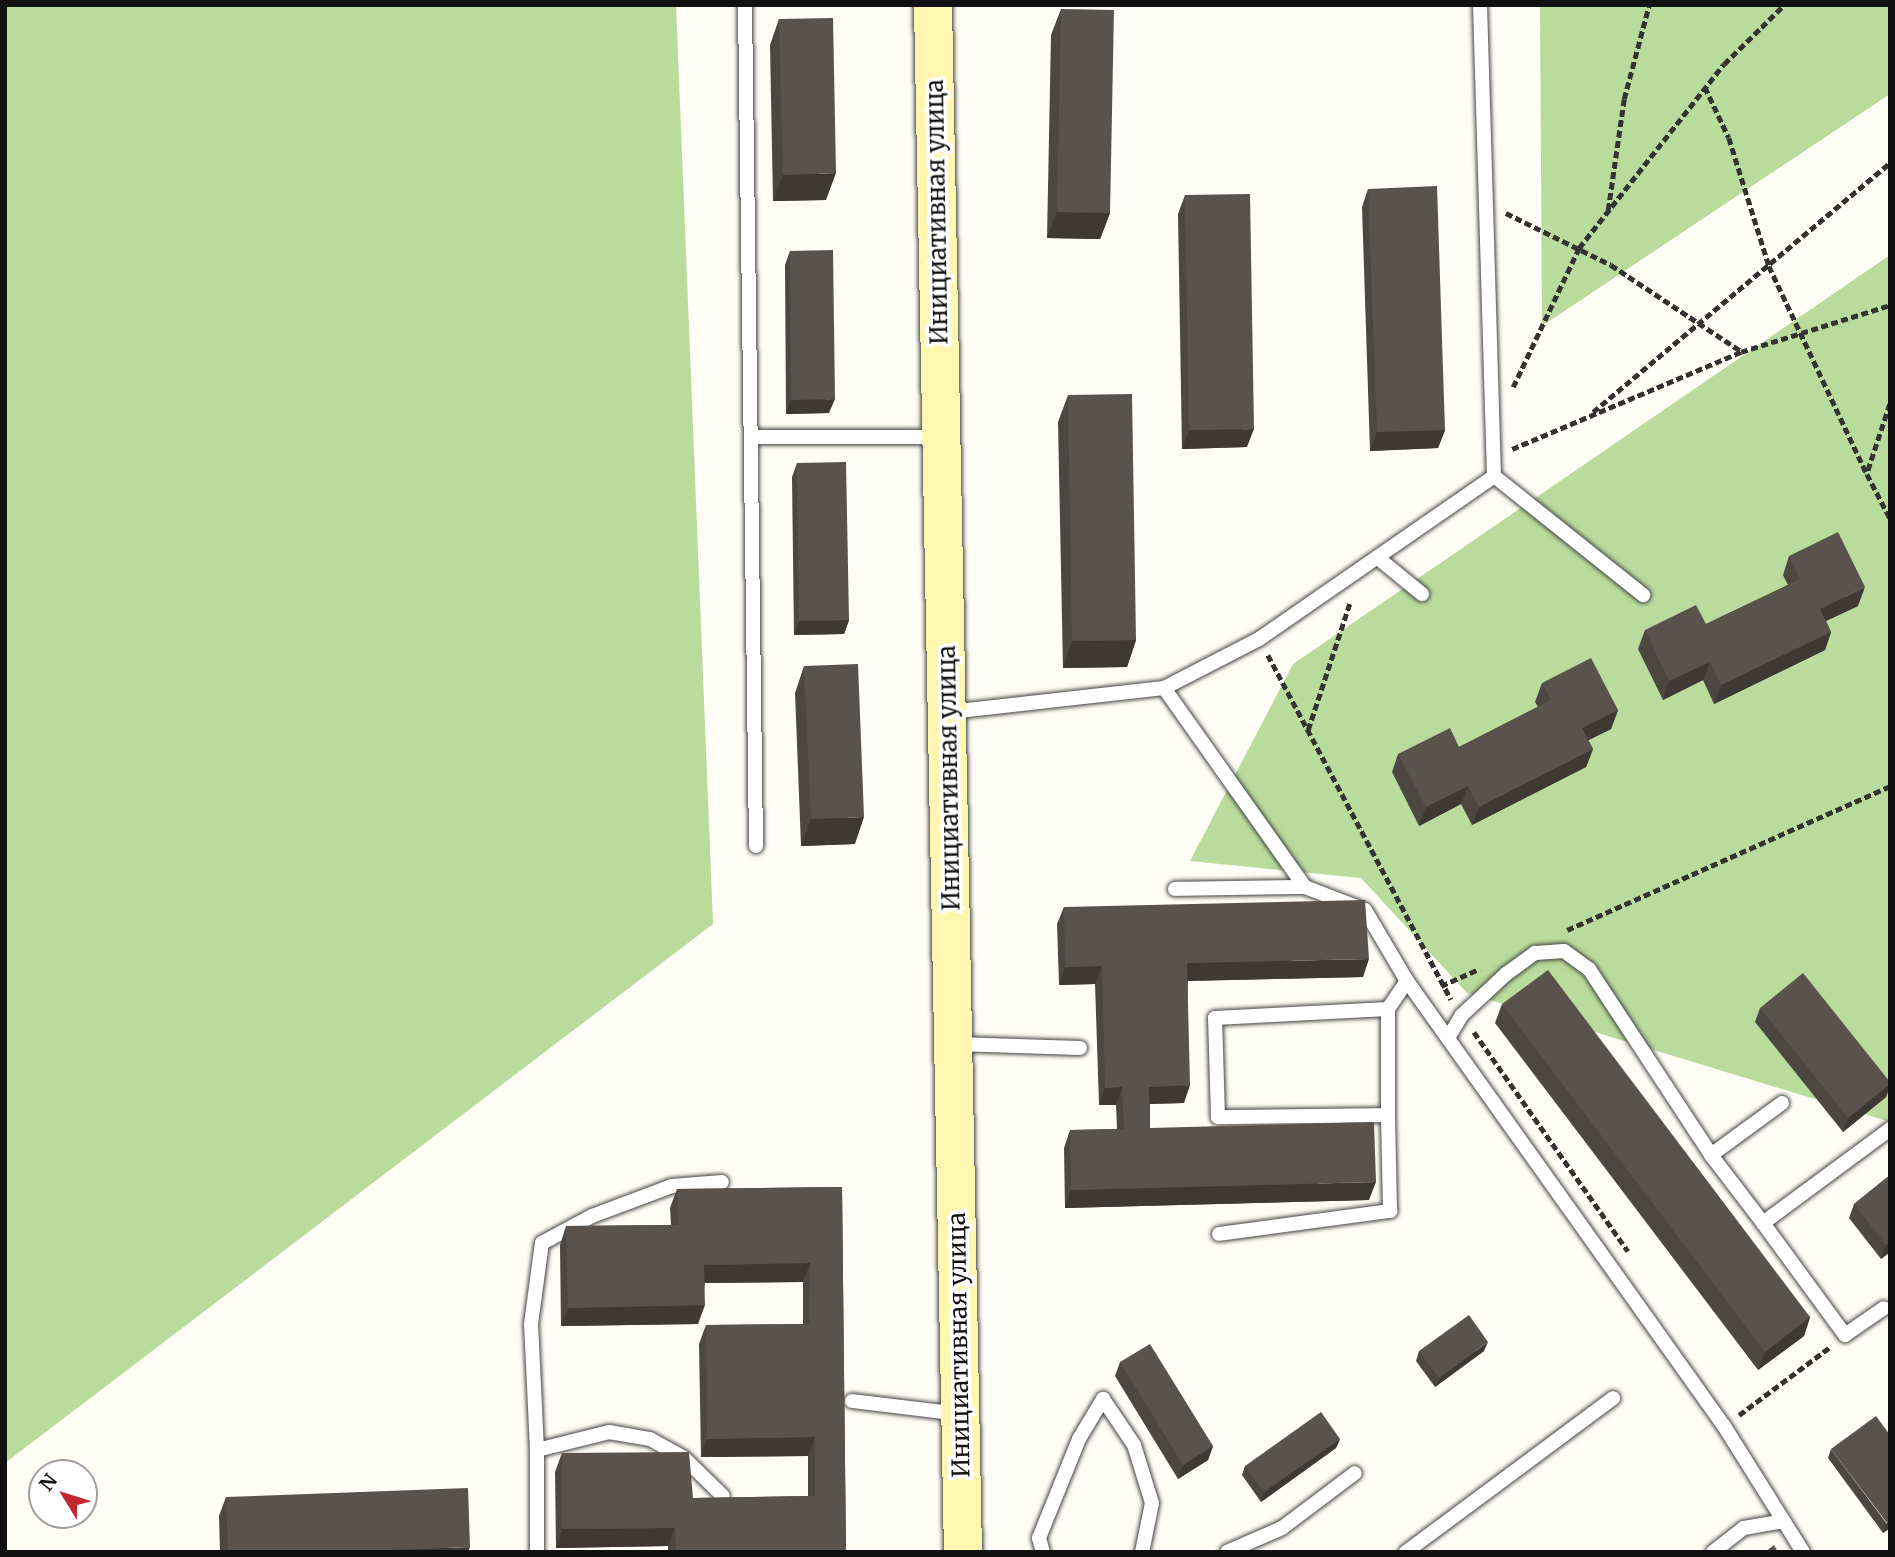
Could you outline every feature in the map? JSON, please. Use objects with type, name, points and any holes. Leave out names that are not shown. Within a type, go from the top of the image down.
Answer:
[{"type":"main road","name":"Инициативная улица","points":[[933,5],[962,1552]]},
{"type":"lane","points":[[745,5],[757,846]]},
{"type":"lane","points":[[1480,5],[1484,216],[1494,477],[1643,595]]},
{"type":"lane","points":[[753,438],[941,437]]},
{"type":"lane","points":[[948,712],[1164,688],[1259,639],[1494,477]]},
{"type":"lane","points":[[1378,558],[1422,594]]},
{"type":"lane","points":[[1164,688],[1305,887]]},
{"type":"lane","points":[[1175,889],[1305,887],[1365,910],[1407,981],[1724,1426],[1803,1552]]},
{"type":"lane","points":[[1448,1038],[1462,1015],[1535,953],[1564,951],[1589,969],[1711,1155],[1846,1335],[1884,1308]]},
{"type":"lane","points":[[1219,1234],[1390,1211],[1388,1009],[1407,981]]},
{"type":"lane","points":[[1388,1009],[1215,1017],[1218,1117],[1388,1115]]},
{"type":"lane","points":[[954,1044],[1080,1048]]},
{"type":"lane","points":[[1711,1155],[1782,1103]]},
{"type":"lane","points":[[1763,1223],[1890,1129]]},
{"type":"lane","points":[[537,1552],[537,1450],[531,1324],[542,1243],[672,1186],[722,1182]]},
{"type":"lane","points":[[1406,1552],[1613,1398]]},
{"type":"lane","points":[[1043,1552],[1039,1538],[1079,1439],[1103,1399],[1134,1445],[1152,1503],[1142,1552]]},
{"type":"lane","points":[[852,1401],[960,1414]]},
{"type":"lane","points":[[537,1450],[609,1432],[650,1439],[684,1458],[723,1496]]},
{"type":"lane","points":[[1227,1552],[1282,1528],[1355,1473]]},
{"type":"lane","points":[[1713,1552],[1744,1528],[1783,1521]]},
{"type":"path","points":[[1607,211],[1624,99],[1649,5]]},
{"type":"path","points":[[1493,438],[1579,248],[1705,87],[1784,5]]},
{"type":"path","points":[[1705,87],[1769,266],[1800,336],[1890,519]]},
{"type":"path","points":[[1587,417],[1890,163]]},
{"type":"path","points":[[1484,216],[1514,212],[1703,322],[1741,352]]},
{"type":"path","points":[[1493,457],[1741,352],[1800,336],[1890,304]]},
{"type":"path","points":[[1867,474],[1890,404]]},
{"type":"path","points":[[1308,730],[1360,571]]},
{"type":"path","points":[[1259,639],[1397,891],[1441,986],[1491,964]]},
{"type":"path","points":[[1553,936],[1890,786]]},
{"type":"path","points":[[1462,1015],[1630,1254]]},
{"type":"path","points":[[1724,1426],[1846,1335]]},
{"type":"path","points":[[1734,1402],[1742,1413]]},
{"type":"green space","points":[[5,5],[676,5],[713,924],[5,1463]]},
{"type":"green space","points":[[1540,5],[1890,5],[1890,94],[1542,326]]},
{"type":"green space","points":[[1890,255],[1890,1122],[1467,993],[1361,878],[1190,861],[1293,664]]},
{"type":"building","points":[[1061,9],[1114,10],[1110,213],[1057,212]]},
{"type":"building","points":[[833,18],[836,173],[783,175],[779,19]]},
{"type":"building","points":[[1437,186],[1445,430],[1377,432],[1368,189]]},
{"type":"building","points":[[1250,194],[1254,429],[1189,430],[1185,195]]},
{"type":"building","points":[[833,250],[835,399],[791,400],[790,251]]},
{"type":"building","points":[[1132,394],[1136,640],[1072,641],[1068,395]]},
{"type":"building","points":[[846,462],[849,620],[799,621],[797,463]]},
{"type":"building","points":[[1838,532],[1865,587],[1820,609],[1831,632],[1721,685],[1710,662],[1669,681],[1645,630],[1696,605],[1706,624],[1800,579],[1789,556]]},
{"type":"building","points":[[1591,658],[1618,710],[1582,728],[1593,749],[1479,807],[1468,786],[1426,807],[1398,754],[1450,728],[1459,747],[1551,700],[1542,683]]},
{"type":"building","points":[[858,664],[864,817],[811,819],[804,666]]},
{"type":"building","points":[[1365,900],[1369,959],[1187,963],[1190,1085],[1149,1087],[1150,1128],[1374,1122],[1376,1182],[1071,1190],[1070,1130],[1124,1129],[1122,1087],[1105,1088],[1102,966],[1065,967],[1064,907]]},
{"type":"building","points":[[1548,970],[1810,1317],[1765,1352],[1502,1004]]},
{"type":"building","points":[[1803,973],[1890,1082],[1848,1118],[1760,1008]]},
{"type":"building","points":[[1890,1175],[1890,1242],[1886,1245],[1854,1204]]},
{"type":"building","points":[[842,1187],[846,1552],[676,1552],[675,1528],[562,1529],[562,1453],[689,1452],[693,1498],[815,1496],[815,1437],[707,1439],[706,1325],[809,1324],[810,1263],[704,1265],[705,1305],[568,1308],[566,1226],[678,1225],[677,1189]]},
{"type":"building","points":[[1469,1315],[1488,1342],[1439,1378],[1419,1351]]},
{"type":"building","points":[[1150,1344],[1213,1446],[1183,1465],[1120,1362]]},
{"type":"building","points":[[1321,1412],[1340,1439],[1264,1492],[1245,1466]]},
{"type":"building","points":[[1876,1416],[1890,1435],[1890,1521],[1887,1523],[1831,1449]]},
{"type":"building","points":[[468,1488],[470,1547],[342,1552],[228,1552],[226,1497]]},
{"type":"building","points":[[1774,1545],[1778,1552],[1765,1552]]}]
